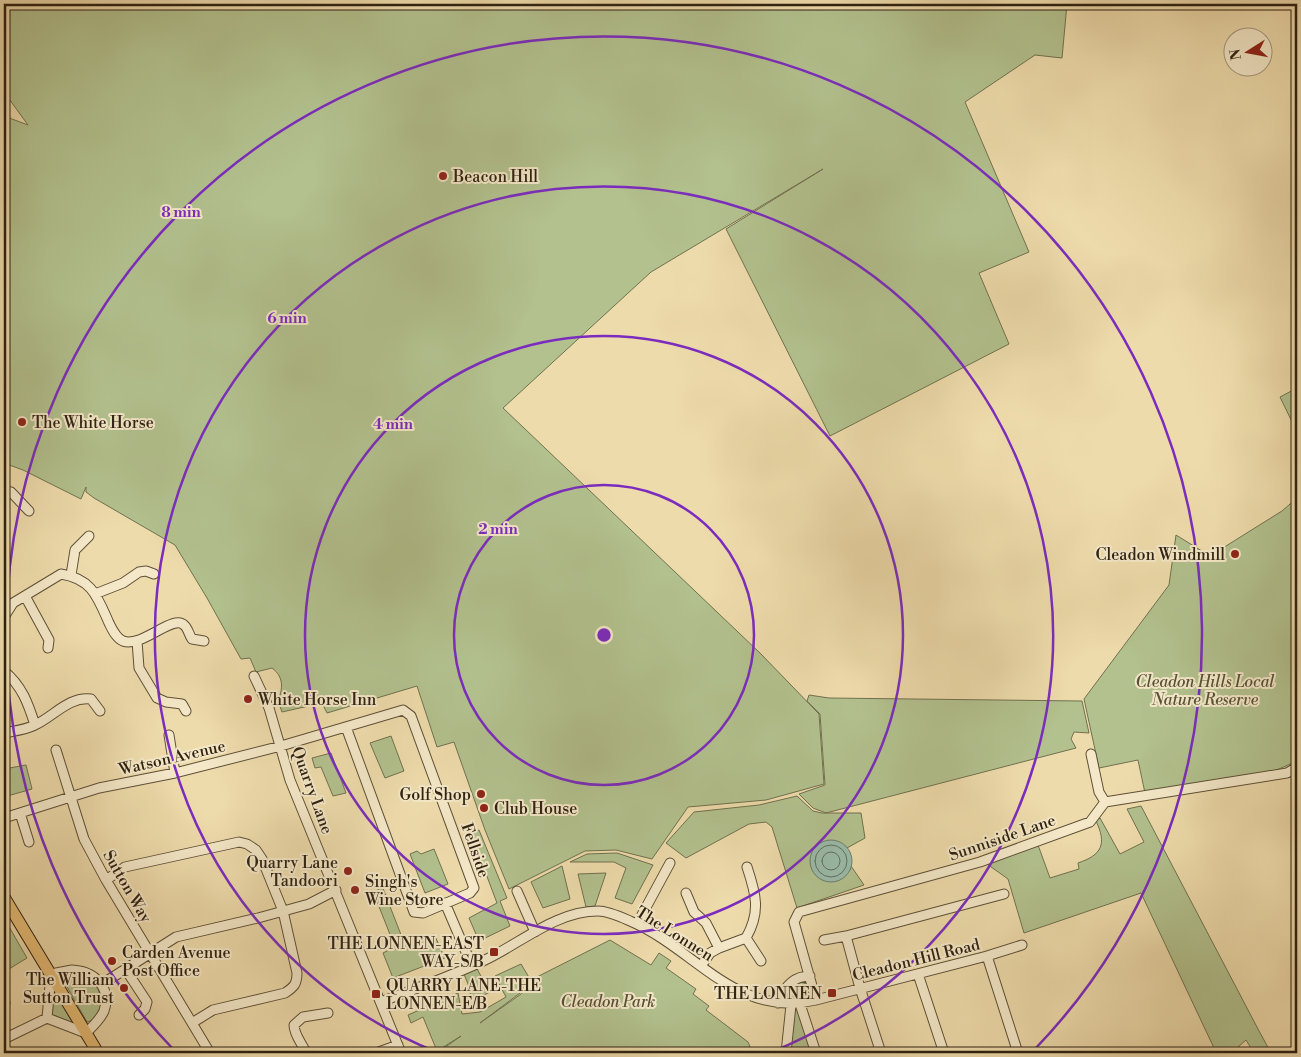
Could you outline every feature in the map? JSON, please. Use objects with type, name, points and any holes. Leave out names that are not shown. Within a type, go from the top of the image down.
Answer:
[{"type":"main road","points":[[4,897],[98,1053]]},
{"type":"street","points":[[4,491],[11,492],[29,511]]},
{"type":"street","points":[[71,575],[76,550],[89,536]]},
{"type":"street","points":[[95,594],[123,583],[139,572],[146,571],[154,574]]},
{"type":"street","points":[[4,617],[13,603],[46,581],[61,574],[71,575],[90,586],[113,632],[122,641],[134,643],[171,625],[180,623],[185,626],[192,639],[204,641]]},
{"type":"street","points":[[25,596],[52,643]]},
{"type":"street","points":[[137,642],[140,668],[157,698],[166,702],[182,704],[186,711]]},
{"type":"street","points":[[4,671],[14,680],[26,697],[35,725]]},
{"type":"street","name":"Quarry Lane","points":[[254,676],[268,705],[290,780],[399,1049]]},
{"type":"street","points":[[4,733],[35,725],[71,702],[82,698],[91,699],[100,711]]},
{"type":"street","name":"Fellside","points":[[346,727],[403,710],[411,716],[474,888],[470,893],[445,903]]},
{"type":"street","points":[[346,727],[414,912],[423,913],[445,903],[472,966]]},
{"type":"street","name":"Watson Avenue","points":[[4,818],[99,788],[281,746],[346,727]]},
{"type":"street","points":[[169,735],[175,772]]},
{"type":"street","name":"Sutton Way","points":[[56,750],[84,839],[106,880],[210,1053]]},
{"type":"street","points":[[1091,754],[1099,792],[1105,802],[1287,773],[1297,766]]},
{"type":"street","name":"Sunniside Lane","points":[[816,1000],[794,922],[799,912],[980,862],[1090,822],[1105,802]]},
{"type":"street","points":[[20,813],[29,842]]},
{"type":"street","points":[[106,880],[125,867],[239,842],[247,844],[256,850],[262,859],[283,911],[297,973],[297,982],[293,988],[285,993],[213,1010],[192,1023]]},
{"type":"street","points":[[637,924],[670,863]]},
{"type":"street","points":[[701,966],[710,953],[746,938],[752,927],[756,909],[755,890],[747,867]]},
{"type":"street","points":[[102,984],[176,937],[309,904],[336,890]]},
{"type":"street","points":[[517,891],[535,932]]},
{"type":"street","points":[[686,893],[694,912],[706,923],[719,948]]},
{"type":"street","points":[[824,940],[846,936],[1004,894]]},
{"type":"street","name":"The Lonnen","points":[[381,1002],[472,966],[561,919],[580,913],[599,911],[637,924],[737,991],[754,998],[778,1003],[796,1004],[816,1000]]},
{"type":"street","points":[[846,936],[881,1053]]},
{"type":"street","points":[[746,938],[761,961]]},
{"type":"street","name":"Cleadon Hill Road","points":[[816,1000],[987,956],[1022,945]]},
{"type":"street","points":[[987,956],[1018,1053]]},
{"type":"street","points":[[4,1040],[47,1018],[86,1033],[98,1022],[104,1009],[105,995],[102,984],[91,974],[81,970],[51,974],[47,1018]]},
{"type":"street","points":[[126,970],[147,1002],[145,1009],[139,1015]]},
{"type":"street","points":[[918,974],[944,1053]]},
{"type":"street","points":[[778,1003],[785,988],[792,981],[804,976],[810,976]]},
{"type":"street","points":[[786,1053],[796,1004]]},
{"type":"street","points":[[796,1004],[816,1053]]},
{"type":"street","points":[[306,1053],[302,1042],[294,1032],[294,1025],[303,1018],[328,1013]]},
{"type":"street","points":[[376,1053],[399,1049]]},
{"type":"green space","points":[[4,4],[1067,4],[1062,58],[1035,55],[965,102],[1029,252],[979,273],[1009,344],[830,436],[726,229],[823,169],[651,272],[503,408],[760,653],[819,714],[824,784],[766,800],[688,807],[652,859],[616,850],[585,851],[509,889],[485,830],[454,742],[437,747],[417,686],[327,713],[322,703],[282,712],[278,701],[281,692],[279,675],[272,668],[256,672],[250,658],[241,659],[175,545],[94,498],[86,492],[86,487],[81,499],[23,470],[4,463],[4,116],[28,125],[4,92]]},
{"type":"green space","points":[[1297,388],[1297,432],[1280,397]]},
{"type":"green space","name":"Cleadon Hills Local Nature Reserve","points":[[1297,498],[1297,761],[1270,773],[1145,793],[1138,760],[1099,768],[1084,699],[1169,585],[1176,535],[1210,556],[1282,511]]},
{"type":"green space","points":[[809,695],[829,698],[1082,701],[1089,733],[1074,732],[1071,739],[1076,748],[826,813],[813,808],[799,794],[825,785],[820,714],[807,701]]},
{"type":"green space","points":[[391,736],[404,771],[385,778],[370,743]]},
{"type":"green space","points":[[331,753],[346,793],[333,796],[321,767],[315,768],[312,758]]},
{"type":"green space","points":[[26,765],[32,789],[4,797],[4,769]]},
{"type":"green space","points":[[797,796],[813,811],[822,813],[861,813],[865,838],[847,848],[839,842],[811,856],[811,867],[814,873],[823,880],[850,870],[851,866],[864,885],[797,908],[772,827],[766,822],[749,824],[686,858],[666,843],[694,812],[759,805]]},
{"type":"green space","points":[[1141,806],[1271,1053],[1254,1053],[1246,1040],[1231,1053],[1208,1053],[1214,1048],[1141,893],[1024,933],[1008,879],[987,864],[1038,845],[1050,878],[1079,869],[1078,863],[1092,856],[1100,848],[1101,836],[1096,821],[1100,818],[1120,854],[1144,842],[1127,809]]},
{"type":"green space","points":[[479,830],[507,898],[500,901],[510,926],[479,941],[469,918],[497,903],[471,834]]},
{"type":"green space","points":[[434,849],[448,884],[425,893],[410,854],[417,851],[421,854]]},
{"type":"green space","points":[[617,853],[653,865],[632,904],[615,898],[626,868],[614,862],[570,862],[587,854]]},
{"type":"green space","points":[[562,866],[570,899],[543,908],[531,882]]},
{"type":"green space","points":[[377,873],[405,945],[434,934],[445,958],[393,978],[383,953],[395,947],[374,894],[379,892],[374,878],[374,874]]},
{"type":"green space","points":[[606,873],[595,906],[586,907],[578,874]]},
{"type":"green space","points":[[4,918],[27,958],[4,972]]},
{"type":"green space","name":"Cleadon Park","points":[[610,940],[651,965],[659,953],[671,961],[666,968],[696,989],[693,994],[709,1006],[706,1010],[748,1042],[753,1053],[437,1053],[461,1036],[437,1051],[423,1017],[411,1023],[408,1015],[458,993],[462,1014],[480,1012],[506,997],[495,976],[521,964],[530,979],[520,993],[480,1023],[521,994],[529,981]]},
{"type":"green space","points":[[477,969],[490,992],[472,1001],[464,974]]},
{"type":"green space","points":[[75,974],[91,980],[97,987],[101,998],[100,1010],[97,1016],[87,1022],[62,978],[64,975]]},
{"type":"green space","points":[[800,981],[808,985],[807,996],[801,999],[790,1000],[785,997],[791,987]]},
{"type":"green space","points":[[53,989],[75,1024],[51,1014]]},
{"type":"green space","points":[[793,1009],[798,1010],[811,1053],[787,1053]]},
{"type":"water","points":[[831,840],[846,846],[852,861],[846,876],[831,882],[816,876],[810,861],[816,846]]},
{"type":"place","name":"Beacon Hill","points":[[443,176]]},
{"type":"place","name":"The White Horse","points":[[22,422]]},
{"type":"place","name":"Cleadon Windmill","points":[[1235,554]]},
{"type":"place","name":"White Horse Inn","points":[[248,699]]},
{"type":"place","name":"Golf Shop","points":[[481,794]]},
{"type":"place","name":"Club House","points":[[484,808]]},
{"type":"place","name":"Quarry Lane Tandoori","points":[[348,871]]},
{"type":"place","name":"Singh's Wine Store","points":[[355,890]]},
{"type":"place","name":"THE LONNEN-EAST WAY-S/B","points":[[494,952]]},
{"type":"place","name":"Carden Avenue Post Office","points":[[112,961]]},
{"type":"place","name":"The William Sutton Trust","points":[[124,988]]},
{"type":"place","name":"THE LONNEN","points":[[832,993]]},
{"type":"place","name":"QUARRY LANE-THE LONNEN-E/B","points":[[376,994]]}]
